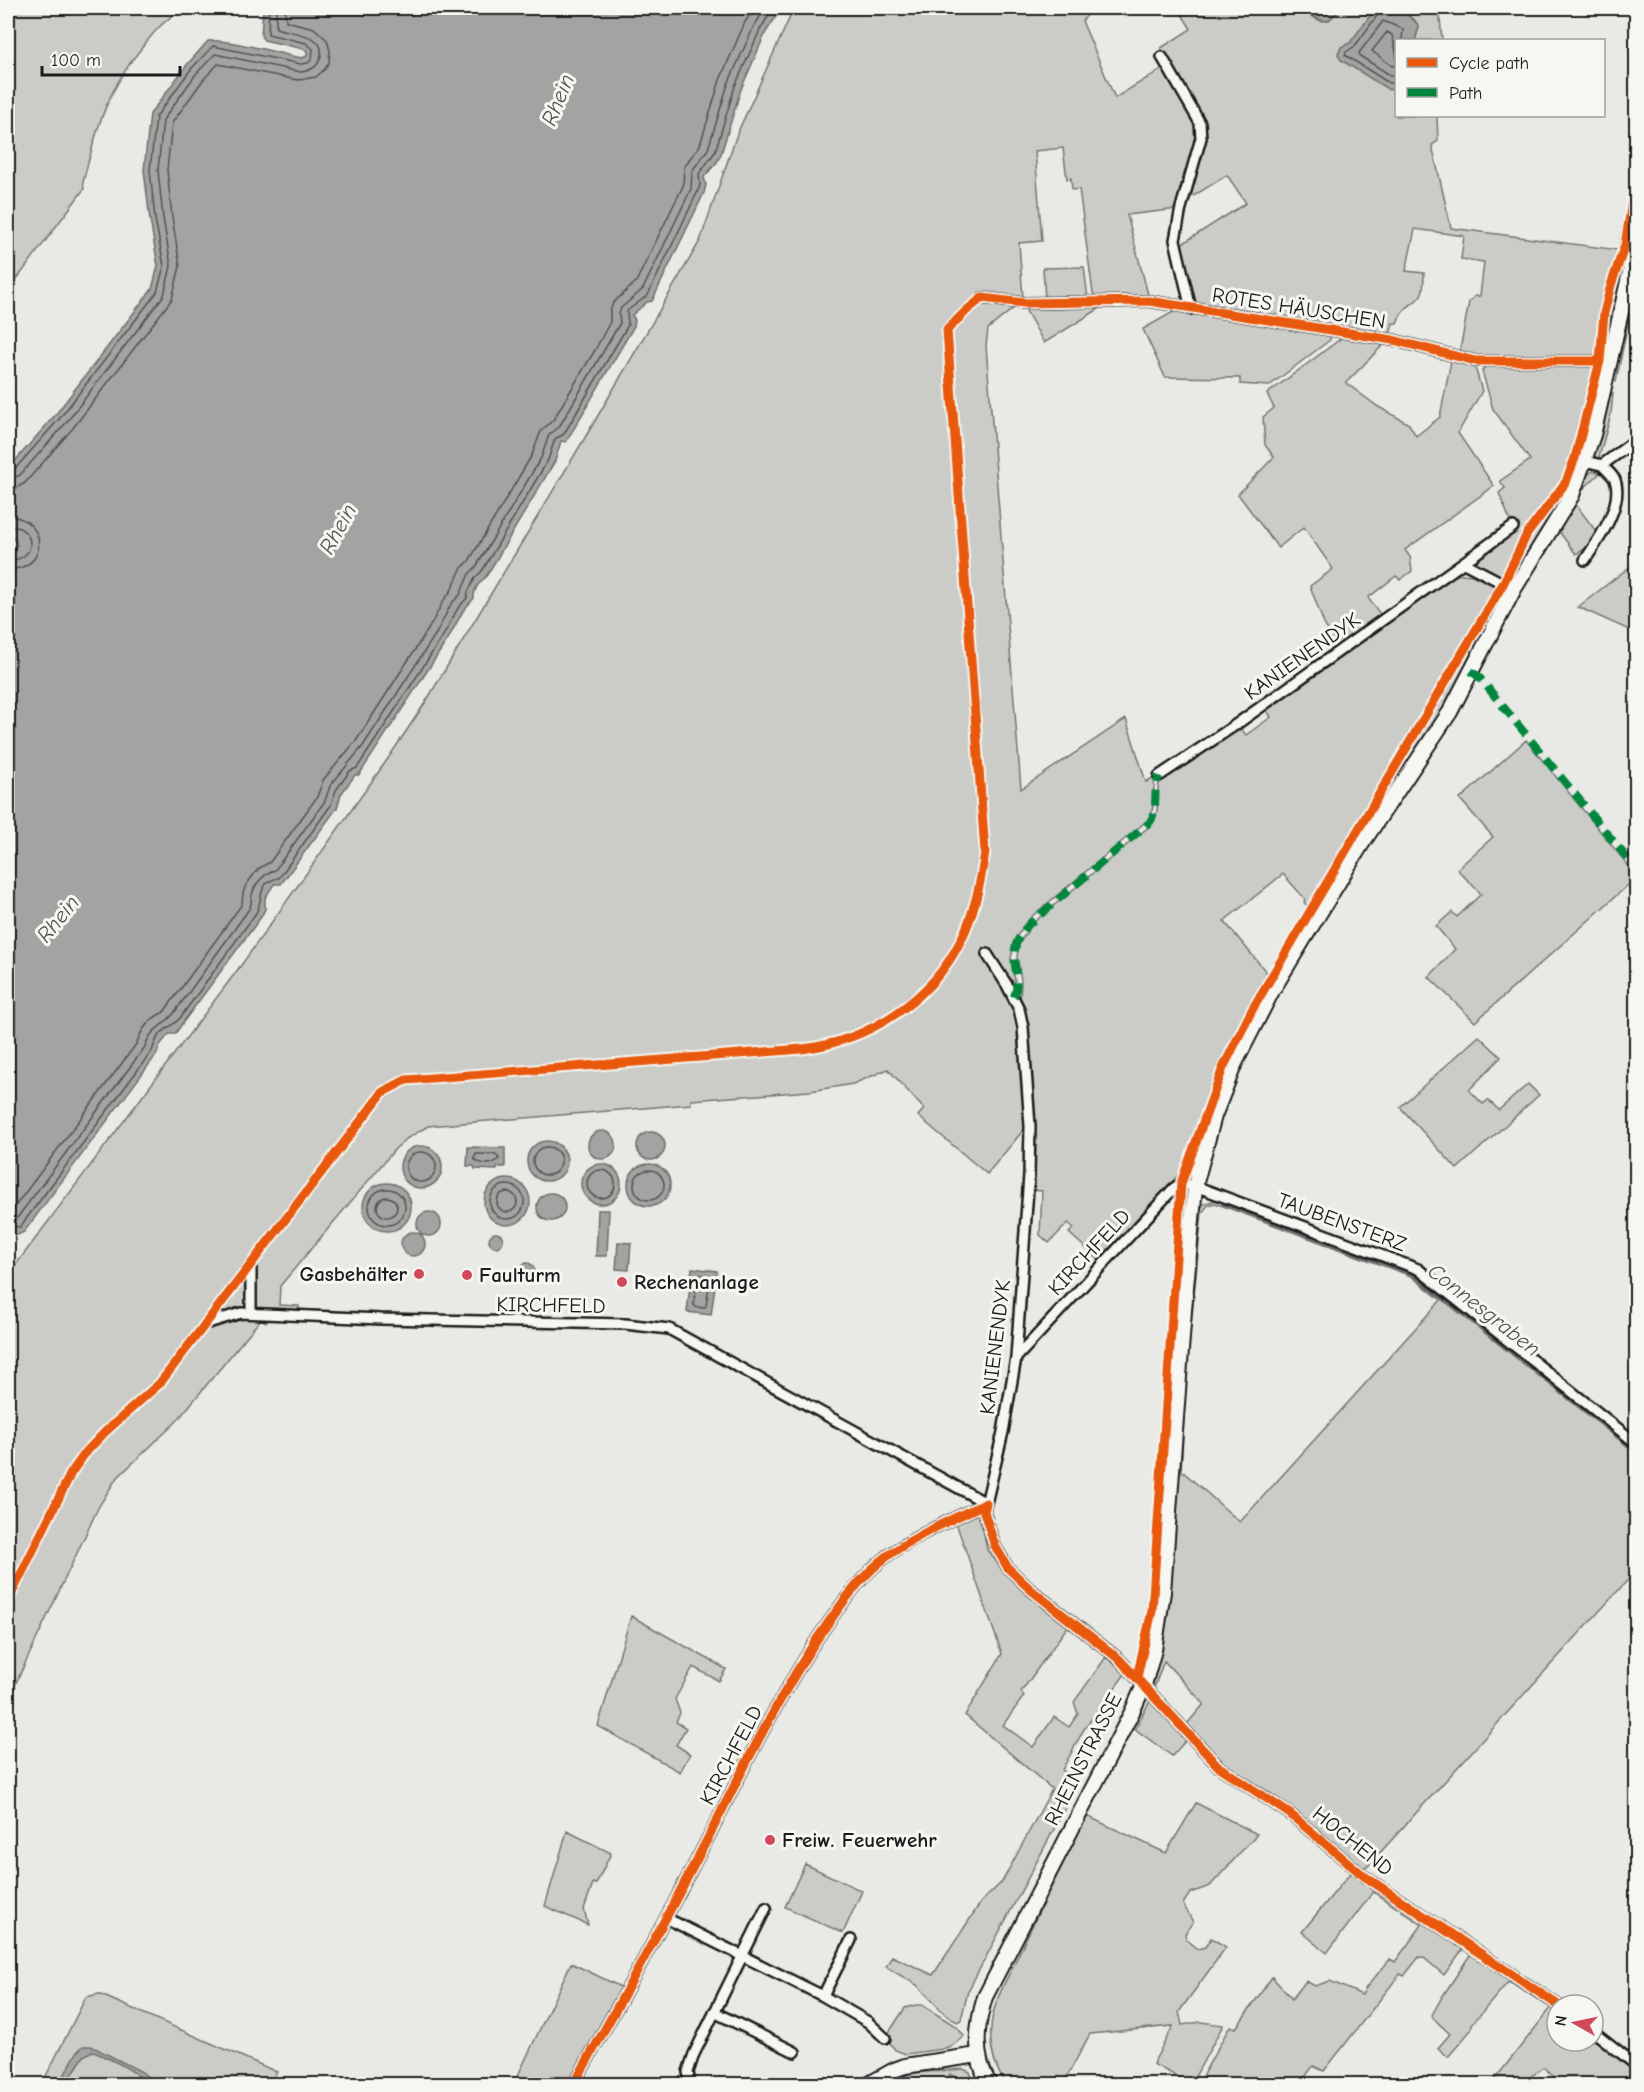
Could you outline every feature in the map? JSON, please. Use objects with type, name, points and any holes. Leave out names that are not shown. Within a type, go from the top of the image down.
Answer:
[{"type":"main road","name":"RHEINSTRASSE","points":[[989,2085],[981,2068],[977,2043],[978,2021],[985,1996],[1112,1752],[1143,1685],[1154,1650],[1164,1592],[1195,1186],[1214,1116],[1235,1062],[1268,999],[1361,846],[1450,712],[1514,589],[1572,495],[1585,460],[1636,246]]},
{"type":"main road","points":[[869,2085],[905,2066],[978,2055]]},
{"type":"street","name":"ROTES HÄUSCHEN","points":[[1162,57],[1200,123],[1201,138],[1181,208],[1175,240],[1191,309]]},
{"type":"street","name":"ROTES HÄUSCHEN","points":[[982,298],[1024,303],[1149,301],[1393,340],[1475,361],[1609,361]]},
{"type":"street","points":[[1602,465],[1636,440]]},
{"type":"street","points":[[1585,460],[1602,465],[1614,477],[1617,488],[1611,517],[1585,560]]},
{"type":"street","name":"KANIENENDYK","points":[[1159,776],[1234,726],[1513,527]]},
{"type":"street","points":[[1464,563],[1514,589]]},
{"type":"street","name":"KANIENENDYK","points":[[987,954],[1020,1009],[1030,1126],[1029,1175],[1016,1358],[1003,1432],[984,1512],[994,1546],[1008,1568],[1119,1659],[1143,1685]]},
{"type":"street","name":"KIRCHFELD","points":[[1016,1358],[1174,1188],[1181,1184],[1195,1186]]},
{"type":"street","name":"TAUBENSTERZ","points":[[1195,1186],[1418,1269],[1636,1443]]},
{"type":"street","points":[[251,1266],[251,1313]]},
{"type":"street","name":"KIRCHFELD","points":[[208,1323],[241,1313],[251,1313],[381,1319],[625,1324],[669,1329],[986,1503]]},
{"type":"street","name":"KIRCHFELD","points":[[574,2085],[666,1918],[782,1698],[804,1659],[854,1588],[881,1561],[898,1550],[986,1503]]},
{"type":"street","name":"HOCHEND","points":[[1143,1685],[1219,1767],[1290,1814],[1364,1876],[1545,1996]]},
{"type":"street","points":[[690,2085],[688,2073],[694,2054],[766,1908]]},
{"type":"street","points":[[666,1918],[823,1996],[868,2022],[885,2038]]},
{"type":"street","points":[[823,1996],[851,1940]]},
{"type":"street","points":[[714,2012],[795,2052]]},
{"type":"street","points":[[1605,2040],[1636,2065]]},
{"type":"shaded area","points":[[8,8],[184,8],[158,29],[131,61],[121,77],[105,109],[93,144],[83,182],[84,189],[8,291]]},
{"type":"shaded area","points":[[794,8],[1094,8],[1082,21],[1115,98],[1165,67],[1199,129],[1178,209],[1127,215],[1149,298],[1097,299],[1093,293],[1079,189],[1072,190],[1071,178],[1067,179],[1063,148],[1035,151],[1042,241],[1019,243],[1023,299],[1020,307],[1014,308],[988,329],[986,346],[1021,789],[1126,719],[1146,782],[1157,775],[1153,809],[1149,819],[1031,917],[1016,937],[1011,958],[1015,981],[1011,989],[1017,1013],[1026,1127],[987,1174],[918,1116],[924,1109],[888,1069],[853,1084],[810,1091],[691,1100],[691,1104],[428,1126],[406,1139],[395,1149],[280,1286],[279,1305],[299,1306],[298,1320],[272,1319],[266,1322],[261,1319],[176,1422],[116,1479],[99,1506],[8,1700],[8,1275],[242,964],[425,703],[700,241],[737,134]]},
{"type":"shaded area","points":[[1178,8],[1294,8],[1321,21],[1342,8],[1376,8],[1350,43],[1338,52],[1395,87],[1395,117],[1437,117],[1438,141],[1432,145],[1451,228],[1618,250],[1631,182],[1636,140],[1636,223],[1612,313],[1607,352],[1596,357],[1487,357],[1462,354],[1460,350],[1469,302],[1475,296],[1480,296],[1484,262],[1461,259],[1464,236],[1415,229],[1406,271],[1424,273],[1423,291],[1417,300],[1406,308],[1397,323],[1393,323],[1390,336],[1194,304],[1180,245],[1246,203],[1227,175],[1187,200],[1201,118],[1161,48],[1191,29]]},
{"type":"shaded area","points":[[1387,8],[1439,8],[1442,39],[1415,39],[1419,27],[1414,19]]},
{"type":"shaded area","points":[[1636,262],[1636,284],[1616,382],[1610,379]]},
{"type":"shaded area","points":[[1084,267],[1088,299],[1045,300],[1043,268]]},
{"type":"shaded area","points":[[1024,307],[1051,309],[1102,307],[1044,343]]},
{"type":"shaded area","points":[[1175,311],[1330,335],[1330,340],[1269,386],[1240,384],[1240,378],[1165,377],[1143,329]]},
{"type":"shaded area","points":[[1343,337],[1384,344],[1346,383],[1377,406],[1409,424],[1416,436],[1440,417],[1451,361],[1474,364],[1482,391],[1458,433],[1494,486],[1405,550],[1410,557],[1412,571],[1400,580],[1396,576],[1368,598],[1383,618],[1339,649],[1324,624],[1310,586],[1333,569],[1304,527],[1278,548],[1238,494],[1274,457],[1265,445],[1263,417],[1274,408],[1267,394]]},
{"type":"shaded area","points":[[1596,365],[1603,371],[1588,437],[1569,489],[1516,578],[1507,581],[1478,566],[1476,556],[1516,528],[1509,518],[1499,493],[1505,488],[1500,481],[1530,460],[1493,409],[1482,371],[1486,366]]},
{"type":"shaded area","points":[[1613,393],[1611,414],[1599,457],[1604,460],[1594,460],[1592,454],[1603,431],[1608,397]]},
{"type":"shaded area","points":[[1593,471],[1600,473],[1582,490],[1574,502],[1598,534],[1592,545],[1576,554],[1557,529],[1585,476]]},
{"type":"shaded area","points":[[1636,562],[1636,625],[1629,630],[1578,607]]},
{"type":"shaded area","points":[[1462,574],[1472,575],[1495,586],[1502,601],[1451,701],[1299,936],[1292,936],[1308,907],[1304,902],[1305,899],[1283,874],[1224,921],[1268,974],[1286,945],[1289,953],[1273,980],[1268,975],[1240,1024],[1216,1073],[1180,1173],[1100,1261],[1069,1233],[1074,1228],[1068,1223],[1049,1243],[1040,1235],[1042,1191],[1032,1190],[1020,1005],[1021,980],[1017,957],[1019,943],[1034,922],[1152,824],[1157,812],[1161,777],[1239,726],[1246,735],[1271,717],[1265,707],[1445,578]]},
{"type":"shaded area","points":[[1526,740],[1636,875],[1636,878],[1475,1022],[1429,977],[1455,949],[1436,926],[1452,912],[1457,917],[1481,894],[1457,869],[1493,837],[1460,799]]},
{"type":"shaded area","points":[[1479,1036],[1501,1057],[1469,1090],[1483,1104],[1488,1100],[1499,1110],[1528,1084],[1539,1095],[1457,1169],[1400,1107]]},
{"type":"shaded area","points":[[1183,1186],[1188,1191],[1161,1587],[1147,1666],[1141,1670],[1136,1667],[1146,1626],[1150,1587],[1176,1197],[1177,1189]]},
{"type":"shaded area","points":[[1218,1199],[1413,1273],[1636,1450],[1636,1571],[1367,1867],[1361,1868],[1309,1825],[1222,1762],[1187,1724],[1204,1704],[1164,1661],[1154,1688],[1151,1682],[1162,1643],[1167,1609],[1190,1281],[1199,1211],[1204,1204]],"holes":[[[1215,1203],[1411,1276],[1441,1300],[1240,1522],[1181,1470],[1187,1366],[1202,1213],[1208,1205]]]},
{"type":"shaded area","points":[[980,1511],[987,1550],[1028,1595],[1068,1626],[1021,1692],[1024,1696],[1003,1725],[1033,1747],[1054,1717],[1069,1727],[1078,1714],[1074,1702],[1106,1657],[1126,1673],[1084,1729],[1062,1770],[1079,1782],[968,1991],[961,2020],[957,2022],[947,2016],[917,1985],[886,1967],[892,1956],[933,1975],[981,1902],[1002,1882],[1052,1789],[965,1715],[1002,1654],[956,1523]]},
{"type":"shaded area","points":[[631,1616],[726,1669],[719,1681],[693,1667],[675,1699],[680,1713],[676,1722],[686,1728],[676,1745],[690,1754],[680,1772],[598,1726]]},
{"type":"shaded area","points":[[1151,1699],[1187,1739],[1172,1756],[1135,1729]]},
{"type":"shaded area","points":[[1196,1803],[1257,1834],[1210,1886],[1190,1893],[1183,1904],[1193,1922],[1185,1934],[1186,1939],[1198,1949],[1205,1947],[1211,1938],[1226,1947],[1179,2012],[1182,2025],[1201,2022],[1223,2025],[1191,2084],[1153,2064],[1173,2026],[1090,2034],[1063,2084],[1005,2084],[998,2071],[992,2050],[991,2028],[994,2010],[1004,1984],[1087,1816],[1166,1853]]},
{"type":"shaded area","points":[[567,1831],[611,1853],[596,1884],[593,1883],[584,1909],[588,1925],[545,1906]]},
{"type":"shaded area","points":[[805,1864],[862,1891],[843,1933],[785,1907]]},
{"type":"shaded area","points":[[1352,1871],[1398,1903],[1397,1908],[1373,1892],[1327,1953],[1302,1932]]},
{"type":"shaded area","points":[[1408,1910],[1461,1944],[1462,1950],[1444,1975],[1424,1958],[1419,1957],[1404,1976],[1400,1974],[1324,2071],[1313,2066],[1300,2084],[1198,2084],[1230,2026],[1236,2028],[1272,1977],[1292,1999],[1306,1981],[1315,1986],[1330,1981],[1362,1995],[1390,1959],[1395,1962],[1422,1925],[1402,1911]]},
{"type":"shaded area","points":[[1470,1955],[1477,1955],[1545,1999],[1545,2004],[1509,1981],[1472,2024],[1471,2030],[1448,2057],[1438,2048],[1450,2034],[1432,2015]]},
{"type":"shaded area","points":[[571,1963],[623,1988],[568,2084],[514,2084]]},
{"type":"shaded area","points":[[99,1994],[277,2072],[268,2084],[42,2084],[86,1997]]},
{"type":"shaded area","points":[[922,2005],[957,2027],[964,2036],[953,2045],[943,2049],[906,2054],[895,2050],[886,2037],[905,2008]]},
{"type":"shaded area","points":[[1545,2016],[1545,2053],[1605,2053],[1605,2044],[1636,2069],[1636,2084],[1562,2084],[1543,2067],[1521,2084],[1491,2084]]},
{"type":"shaded area","points":[[963,2069],[970,2072],[974,2084],[967,2084],[950,2074],[944,2084],[882,2084],[914,2073]]},
{"type":"water","name":"Rhein","points":[[263,8],[779,8],[779,12],[766,32],[741,89],[721,154],[704,177],[706,185],[704,193],[652,301],[647,302],[632,315],[635,320],[634,326],[566,442],[561,441],[555,461],[487,575],[476,588],[474,598],[463,611],[448,639],[359,775],[355,775],[341,794],[337,808],[281,884],[274,884],[265,898],[265,909],[261,917],[175,1034],[169,1034],[160,1045],[157,1054],[24,1232],[18,1235],[13,1232],[8,1236],[8,546],[17,545],[15,540],[8,538],[8,469],[56,414],[152,289],[158,266],[144,170],[150,114],[208,41],[240,44],[302,58],[307,56],[307,51],[304,49],[264,40],[261,36]]},
{"type":"water","points":[[1294,8],[1342,8],[1329,20],[1324,21]]},
{"type":"water","points":[[1376,8],[1400,12],[1412,18],[1419,27],[1415,39],[1395,39],[1395,88],[1389,90],[1341,60],[1338,55],[1341,47],[1350,43]]},
{"type":"water","points":[[602,1131],[612,1135],[616,1145],[612,1155],[602,1159],[592,1155],[588,1145],[592,1135]]},
{"type":"water","points":[[651,1132],[661,1136],[665,1146],[661,1156],[651,1160],[641,1156],[637,1146],[641,1136]]},
{"type":"water","points":[[547,1141],[561,1147],[567,1161],[561,1175],[547,1181],[533,1175],[527,1161],[533,1147]]},
{"type":"water","points":[[421,1146],[436,1152],[442,1167],[436,1182],[421,1188],[406,1182],[400,1167],[406,1152]]},
{"type":"water","points":[[468,1147],[505,1148],[505,1167],[497,1167],[497,1170],[475,1169],[474,1166],[467,1166]]},
{"type":"water","points":[[601,1164],[615,1170],[621,1184],[615,1198],[601,1204],[587,1198],[581,1184],[587,1170]]},
{"type":"water","points":[[649,1164],[664,1170],[670,1185],[664,1200],[649,1206],[634,1200],[628,1185],[634,1170]]},
{"type":"water","points":[[507,1179],[516,1180],[524,1185],[529,1193],[529,1211],[524,1219],[516,1224],[507,1225],[498,1224],[490,1219],[485,1211],[484,1202],[485,1193],[490,1185],[498,1180]]},
{"type":"water","points":[[387,1183],[404,1190],[411,1207],[404,1224],[387,1231],[370,1224],[363,1207],[370,1190]]},
{"type":"water","points":[[551,1193],[561,1197],[565,1207],[561,1217],[551,1221],[541,1217],[537,1207],[541,1197]]},
{"type":"water","points":[[598,1210],[609,1210],[607,1256],[596,1256]]},
{"type":"water","points":[[429,1212],[437,1216],[441,1224],[437,1232],[429,1236],[421,1232],[417,1224],[421,1216]]},
{"type":"water","points":[[413,1232],[421,1236],[425,1244],[421,1252],[413,1256],[405,1252],[401,1244],[405,1236]]},
{"type":"water","points":[[496,1233],[501,1235],[503,1240],[501,1245],[496,1247],[491,1245],[489,1240],[491,1235]]},
{"type":"water","points":[[618,1242],[631,1243],[629,1270],[616,1269]]},
{"type":"water","points":[[527,1263],[532,1265],[534,1270],[532,1275],[527,1277],[522,1275],[520,1270],[522,1265]]},
{"type":"water","points":[[692,1268],[717,1271],[711,1315],[687,1312]]},
{"type":"water","points":[[83,2046],[91,2046],[142,2072],[155,2084],[147,2084],[128,2069],[92,2051],[84,2056],[66,2084],[59,2084]]},
{"type":"waterway","name":"Connesgraben","points":[[1223,1204],[1413,1275],[1636,1452]]},
{"type":"marked path","points":[[1471,671],[1479,677],[1636,869]]},
{"type":"marked path","points":[[1014,997],[1017,984],[1015,949],[1020,936],[1029,924],[1150,822],[1153,817],[1159,776]]},
{"type":"cycle path","points":[[1137,1677],[1152,1611],[1181,1184],[1223,1068],[1252,1010],[1503,584],[1527,534],[1566,482],[1575,458],[1600,361],[1604,313],[1625,245],[1636,178]]},
{"type":"cycle path","points":[[8,1601],[71,1473],[86,1452],[160,1383],[383,1092],[406,1080],[802,1049],[827,1045],[873,1027],[895,1014],[933,982],[948,962],[961,940],[974,908],[985,852],[947,330],[982,298],[1024,303],[1149,301],[1393,340],[1475,361],[1600,361]]},
{"type":"cycle path","points":[[986,1503],[984,1512],[995,1546],[1008,1568],[1030,1589],[1119,1659],[1219,1767],[1290,1814],[1364,1876],[1545,1996]]},
{"type":"cycle path","points":[[574,2084],[659,1931],[773,1712],[831,1619],[862,1580],[880,1562],[903,1545],[986,1503]]},
{"type":"place","name":"Gasbehälter","points":[[419,1274]]},
{"type":"place","name":"Faulturm","points":[[467,1275]]},
{"type":"place","name":"Rechenanlage","points":[[622,1282]]},
{"type":"place","name":"Freiw. Feuerwehr","points":[[770,1840]]}]
